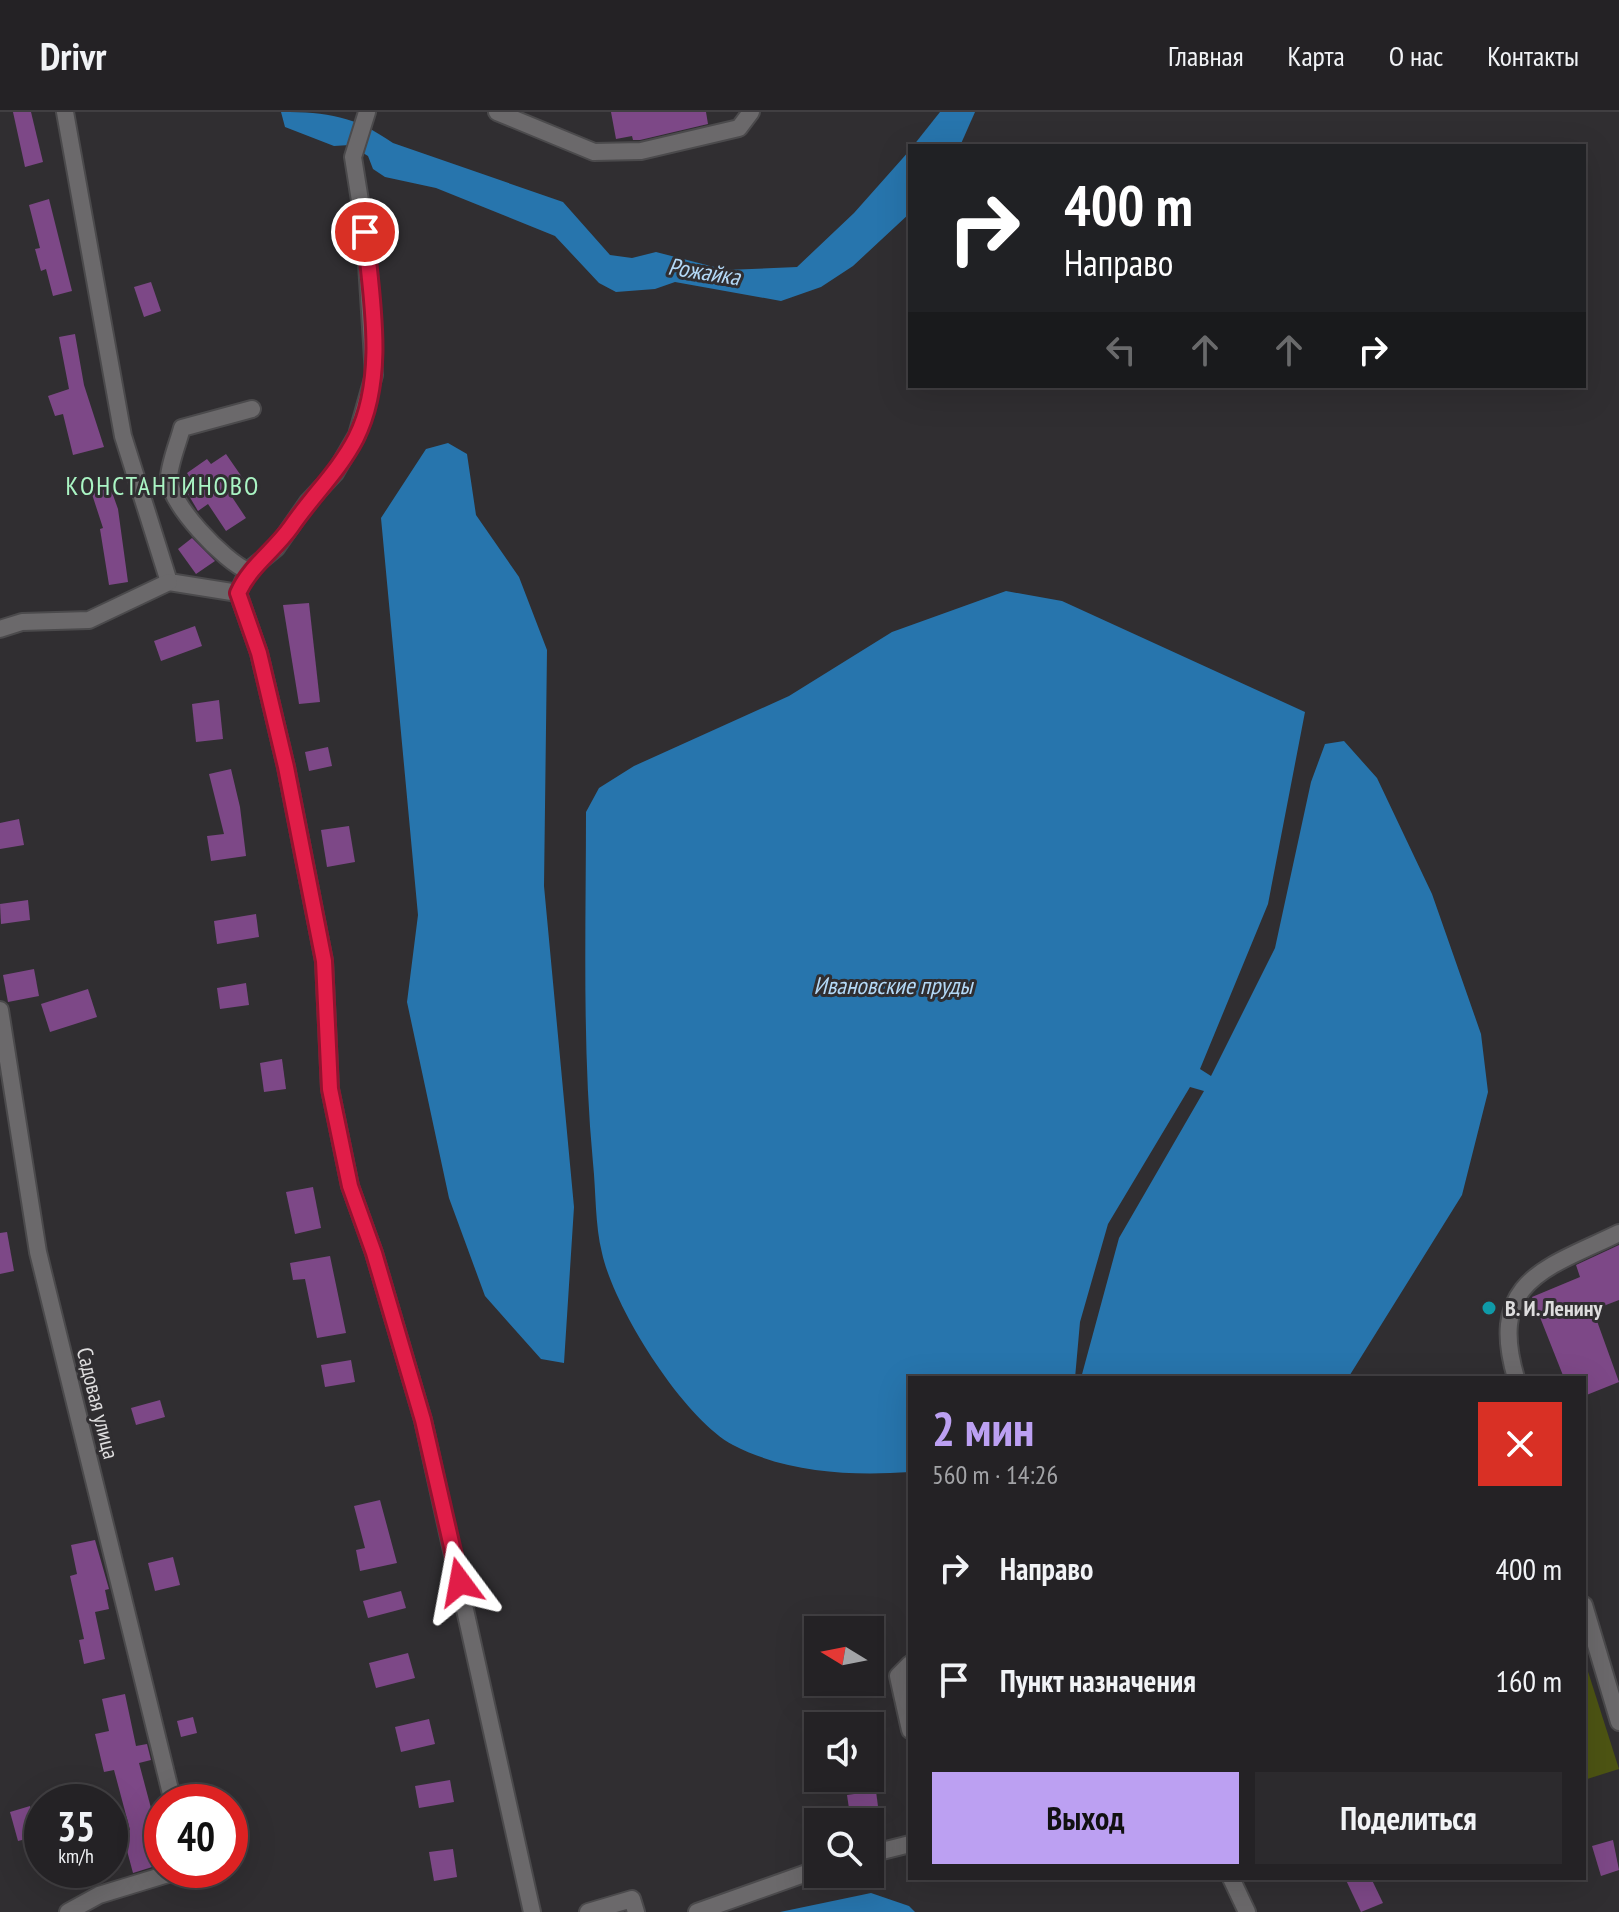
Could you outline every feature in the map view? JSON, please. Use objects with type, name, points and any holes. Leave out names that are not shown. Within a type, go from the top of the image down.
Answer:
[{"type":"street","points":[[65,112],[123,436],[169,582]]},
{"type":"street","points":[[497,112],[594,152],[641,151],[739,128],[751,112]]},
{"type":"street","points":[[366,115],[353,157],[365,232],[374,375],[357,435],[335,473],[308,502],[276,548],[248,571],[238,593],[259,653],[286,767],[324,961],[330,1089],[350,1186],[374,1253],[423,1420],[532,1912]]},
{"type":"street","points":[[248,571],[231,564],[180,506],[169,479],[182,428],[252,409]]},
{"type":"street","points":[[0,629],[22,622],[89,620],[169,582],[238,593]]},
{"type":"street","name":"Садовая улица","points":[[0,1010],[38,1252],[169,1784]]},
{"type":"street","points":[[1516,1376],[1509,1333],[1512,1305],[1533,1275],[1619,1233]]},
{"type":"street","points":[[1586,1612],[1619,1722]]},
{"type":"street","points":[[908,1666],[898,1676],[908,1721]]},
{"type":"street","points":[[884,1850],[908,1844]]},
{"type":"street","points":[[697,1912],[804,1874]]},
{"type":"street","points":[[1232,1880],[1247,1912]]},
{"type":"street","points":[[68,1912],[99,1895],[144,1881]]},
{"type":"street","points":[[588,1912],[632,1899],[636,1912]]},
{"type":"green space","points":[[1586,1665],[1619,1769],[1586,1779]]},
{"type":"water","name":"Рожайка","points":[[281,112],[340,117],[366,127],[393,143],[563,202],[610,255],[632,258],[656,252],[726,270],[797,267],[854,213],[908,152],[908,215],[853,266],[821,287],[781,301],[675,282],[655,289],[616,292],[599,283],[555,236],[436,188],[385,177],[373,169],[368,156],[350,145],[334,146],[285,127]]},
{"type":"water","points":[[940,112],[975,112],[961,144],[915,144]]},
{"type":"water","points":[[448,443],[467,454],[476,515],[519,577],[547,650],[544,886],[574,1207],[564,1363],[541,1359],[485,1296],[449,1198],[407,1002],[418,915],[381,518],[426,449]]},
{"type":"water","name":"Ивановские пруды","points":[[1006,591],[1062,601],[1305,712],[1268,904],[1200,1069],[1211,1076],[1275,948],[1311,782],[1325,744],[1344,741],[1377,778],[1432,894],[1481,1034],[1488,1092],[1462,1195],[1349,1376],[1082,1376],[1119,1238],[1204,1091],[1190,1087],[1108,1224],[1080,1322],[1075,1376],[908,1376],[908,1472],[842,1473],[797,1467],[775,1462],[733,1445],[693,1411],[653,1360],[609,1276],[597,1220],[587,1075],[586,812],[599,788],[634,766],[789,696],[892,632]]},
{"type":"water","points":[[871,1893],[909,1906],[915,1912],[780,1912]]},
{"type":"building","points":[[13,112],[31,112],[43,162],[25,167]]},
{"type":"building","points":[[611,112],[706,112],[708,124],[640,140],[633,140],[632,136],[616,139]]},
{"type":"building","points":[[49,199],[72,291],[53,296],[46,269],[41,271],[35,249],[40,248],[29,205]]},
{"type":"building","points":[[151,282],[161,311],[144,317],[134,287]]},
{"type":"building","points":[[75,334],[84,385],[104,447],[73,455],[63,414],[55,416],[48,396],[69,389],[59,337]]},
{"type":"building","points":[[226,454],[244,480],[228,491],[246,518],[226,531],[208,504],[198,511],[182,484],[190,478],[187,473],[207,459],[211,464]]},
{"type":"building","points":[[108,481],[118,509],[128,582],[109,585],[100,529],[103,528],[90,488]]},
{"type":"building","points":[[192,538],[215,561],[196,574],[178,549]]},
{"type":"building","points":[[309,603],[320,702],[299,704],[283,605]]},
{"type":"building","points":[[195,626],[202,646],[161,661],[154,641]]},
{"type":"building","points":[[219,700],[223,739],[196,742],[192,704]]},
{"type":"building","points":[[328,747],[332,766],[309,771],[305,752]]},
{"type":"building","points":[[231,769],[240,807],[246,856],[211,861],[207,836],[224,834],[209,774]]},
{"type":"building","points":[[19,819],[24,845],[0,849],[0,823]]},
{"type":"building","points":[[349,826],[355,862],[327,867],[321,830]]},
{"type":"building","points":[[28,900],[30,920],[1,924],[0,904]]},
{"type":"building","points":[[256,914],[259,937],[217,944],[214,921]]},
{"type":"building","points":[[34,969],[39,996],[8,1002],[3,975]]},
{"type":"building","points":[[246,983],[249,1005],[220,1009],[217,988]]},
{"type":"building","points":[[88,989],[97,1017],[50,1032],[41,1004]]},
{"type":"building","points":[[282,1059],[286,1089],[264,1092],[260,1063]]},
{"type":"building","points":[[313,1187],[321,1228],[295,1234],[286,1192]]},
{"type":"building","points":[[7,1232],[14,1271],[0,1274],[0,1233]]},
{"type":"building","points":[[1619,1245],[1619,1300],[1593,1310],[1619,1382],[1586,1395],[1586,1376],[1563,1376],[1532,1297],[1580,1277],[1576,1265]]},
{"type":"building","points":[[330,1256],[346,1333],[317,1338],[305,1279],[293,1280],[290,1263]]},
{"type":"building","points":[[351,1360],[355,1382],[325,1387],[321,1365]]},
{"type":"building","points":[[160,1400],[165,1417],[136,1425],[131,1408]]},
{"type":"building","points":[[380,1500],[397,1563],[360,1571],[356,1550],[365,1548],[354,1506]]},
{"type":"building","points":[[95,1540],[109,1589],[105,1590],[109,1609],[95,1612],[105,1659],[84,1664],[79,1640],[84,1639],[70,1576],[77,1574],[71,1545]]},
{"type":"building","points":[[173,1557],[180,1585],[155,1591],[148,1563]]},
{"type":"building","points":[[401,1591],[406,1608],[368,1618],[363,1601]]},
{"type":"building","points":[[408,1653],[415,1678],[376,1688],[369,1663]]},
{"type":"building","points":[[125,1694],[136,1746],[147,1744],[151,1760],[139,1763],[145,1784],[144,1870],[133,1873],[128,1854],[128,1784],[118,1784],[114,1770],[104,1772],[95,1734],[109,1731],[102,1699]]},
{"type":"building","points":[[193,1717],[197,1733],[181,1737],[177,1721]]},
{"type":"building","points":[[429,1719],[435,1744],[401,1752],[395,1727]]},
{"type":"building","points":[[450,1780],[454,1802],[419,1808],[415,1786]]},
{"type":"building","points":[[876,1792],[878,1808],[849,1808],[847,1795]]},
{"type":"building","points":[[24,1808],[24,1840],[18,1841],[10,1812]]},
{"type":"building","points":[[1613,1840],[1619,1870],[1601,1876],[1592,1846]]},
{"type":"building","points":[[453,1849],[457,1877],[434,1881],[429,1852]]},
{"type":"building","points":[[1346,1880],[1372,1880],[1383,1903],[1361,1912]]},
{"type":"place","name":"В. И. Ленину","points":[[1489,1308]]},
{"type":"district","name":"КОНСТАНТИНОВО","points":[[163,486]]},
{"type":"route","points":[[365,232],[374,375],[357,435],[335,473],[308,502],[276,548],[248,571],[238,593],[259,653],[286,767],[324,961],[330,1089],[350,1186],[374,1253],[423,1420],[460,1582]]}]
